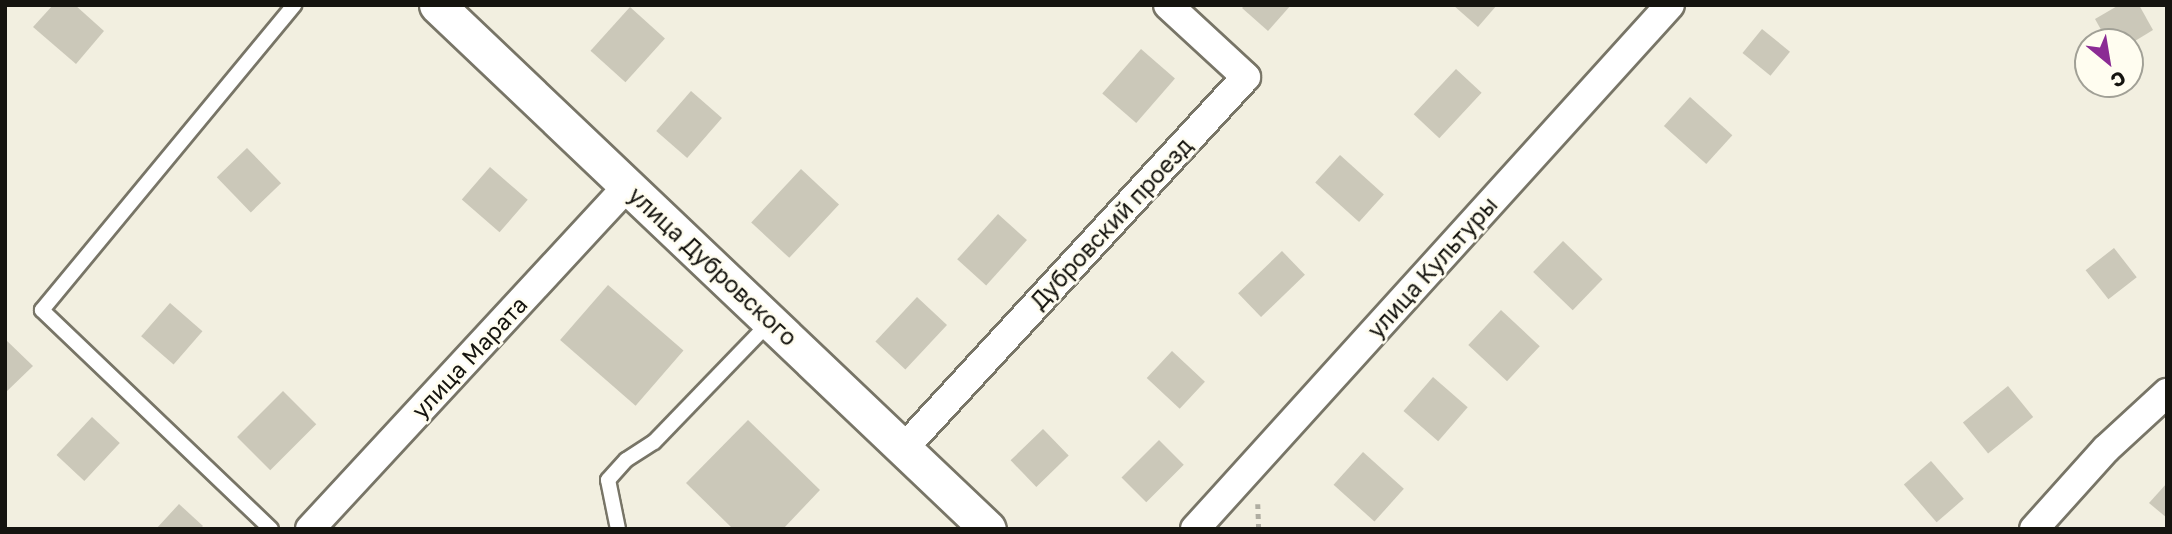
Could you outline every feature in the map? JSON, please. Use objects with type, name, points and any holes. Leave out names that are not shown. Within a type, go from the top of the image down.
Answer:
[{"type":"street","name":"улица Дубровского","points":[[437,5],[905,447],[988,529]]},
{"type":"street","name":"Дубровский проезд","points":[[905,447],[1246,76],[1168,5]]},
{"type":"street","name":"улица Культуры","points":[[1195,529],[1670,5]]},
{"type":"street","name":"улица Марата","points":[[310,529],[628,186]]},
{"type":"street","points":[[2034,529],[2106,449],[2167,393]]},
{"type":"lane","points":[[271,529],[42,310],[294,5]]},
{"type":"lane","points":[[618,529],[608,480],[626,460],[654,442],[771,321]]},
{"type":"building","points":[[53,5],[75,5],[104,31],[76,64],[33,27]]},
{"type":"building","points":[[1245,5],[1291,5],[1268,31],[1242,8]]},
{"type":"building","points":[[1453,5],[1497,5],[1478,27]]},
{"type":"building","points":[[2119,5],[2139,5],[2153,30],[2144,35],[2144,28],[2100,28],[2095,19]]},
{"type":"building","points":[[630,7],[665,38],[625,82],[591,51]]},
{"type":"building","points":[[1762,29],[1790,52],[1770,76],[1742,53]]},
{"type":"building","points":[[1141,49],[1175,79],[1136,123],[1102,94]]},
{"type":"building","points":[[1456,69],[1482,93],[1439,138],[1414,114]]},
{"type":"building","points":[[691,91],[722,118],[687,158],[656,131]]},
{"type":"building","points":[[1690,97],[1732,135],[1706,164],[1664,126]]},
{"type":"building","points":[[247,148],[281,183],[251,212],[217,177]]},
{"type":"building","points":[[1340,155],[1384,194],[1359,222],[1315,182]]},
{"type":"building","points":[[490,167],[528,200],[500,232],[462,199]]},
{"type":"building","points":[[801,169],[839,204],[789,258],[751,222]]},
{"type":"building","points":[[998,214],[1027,240],[986,285],[957,259]]},
{"type":"building","points":[[1563,241],[1603,279],[1573,310],[1533,272]]},
{"type":"building","points":[[2114,248],[2137,277],[2108,299],[2086,270]]},
{"type":"building","points":[[1282,251],[1305,275],[1261,317],[1238,293]]},
{"type":"building","points":[[608,285],[683,351],[636,406],[560,340]]},
{"type":"building","points":[[917,297],[947,325],[905,370],[875,342]]},
{"type":"building","points":[[170,303],[202,331],[174,364],[141,336]]},
{"type":"building","points":[[1501,310],[1540,346],[1507,381],[1468,345]]},
{"type":"building","points":[[5,339],[33,366],[5,393]]},
{"type":"building","points":[[1172,351],[1205,382],[1180,409],[1147,378]]},
{"type":"building","points":[[1433,377],[1468,407],[1438,441],[1403,411]]},
{"type":"building","points":[[2008,386],[2033,417],[1988,454],[1963,423]]},
{"type":"building","points":[[283,391],[316,424],[270,470],[237,437]]},
{"type":"building","points":[[92,417],[120,443],[84,481],[57,455]]},
{"type":"building","points":[[748,420],[820,490],[783,529],[733,529],[686,483]]},
{"type":"building","points":[[1043,429],[1069,456],[1036,487],[1011,460]]},
{"type":"building","points":[[1159,440],[1184,465],[1146,502],[1122,477]]},
{"type":"building","points":[[1363,452],[1404,489],[1374,522],[1334,485]]},
{"type":"building","points":[[1931,461],[1964,499],[1937,522],[1904,485]]},
{"type":"building","points":[[2167,483],[2167,518],[2149,503]]},
{"type":"building","points":[[179,504],[203,526],[200,529],[156,529]]}]
